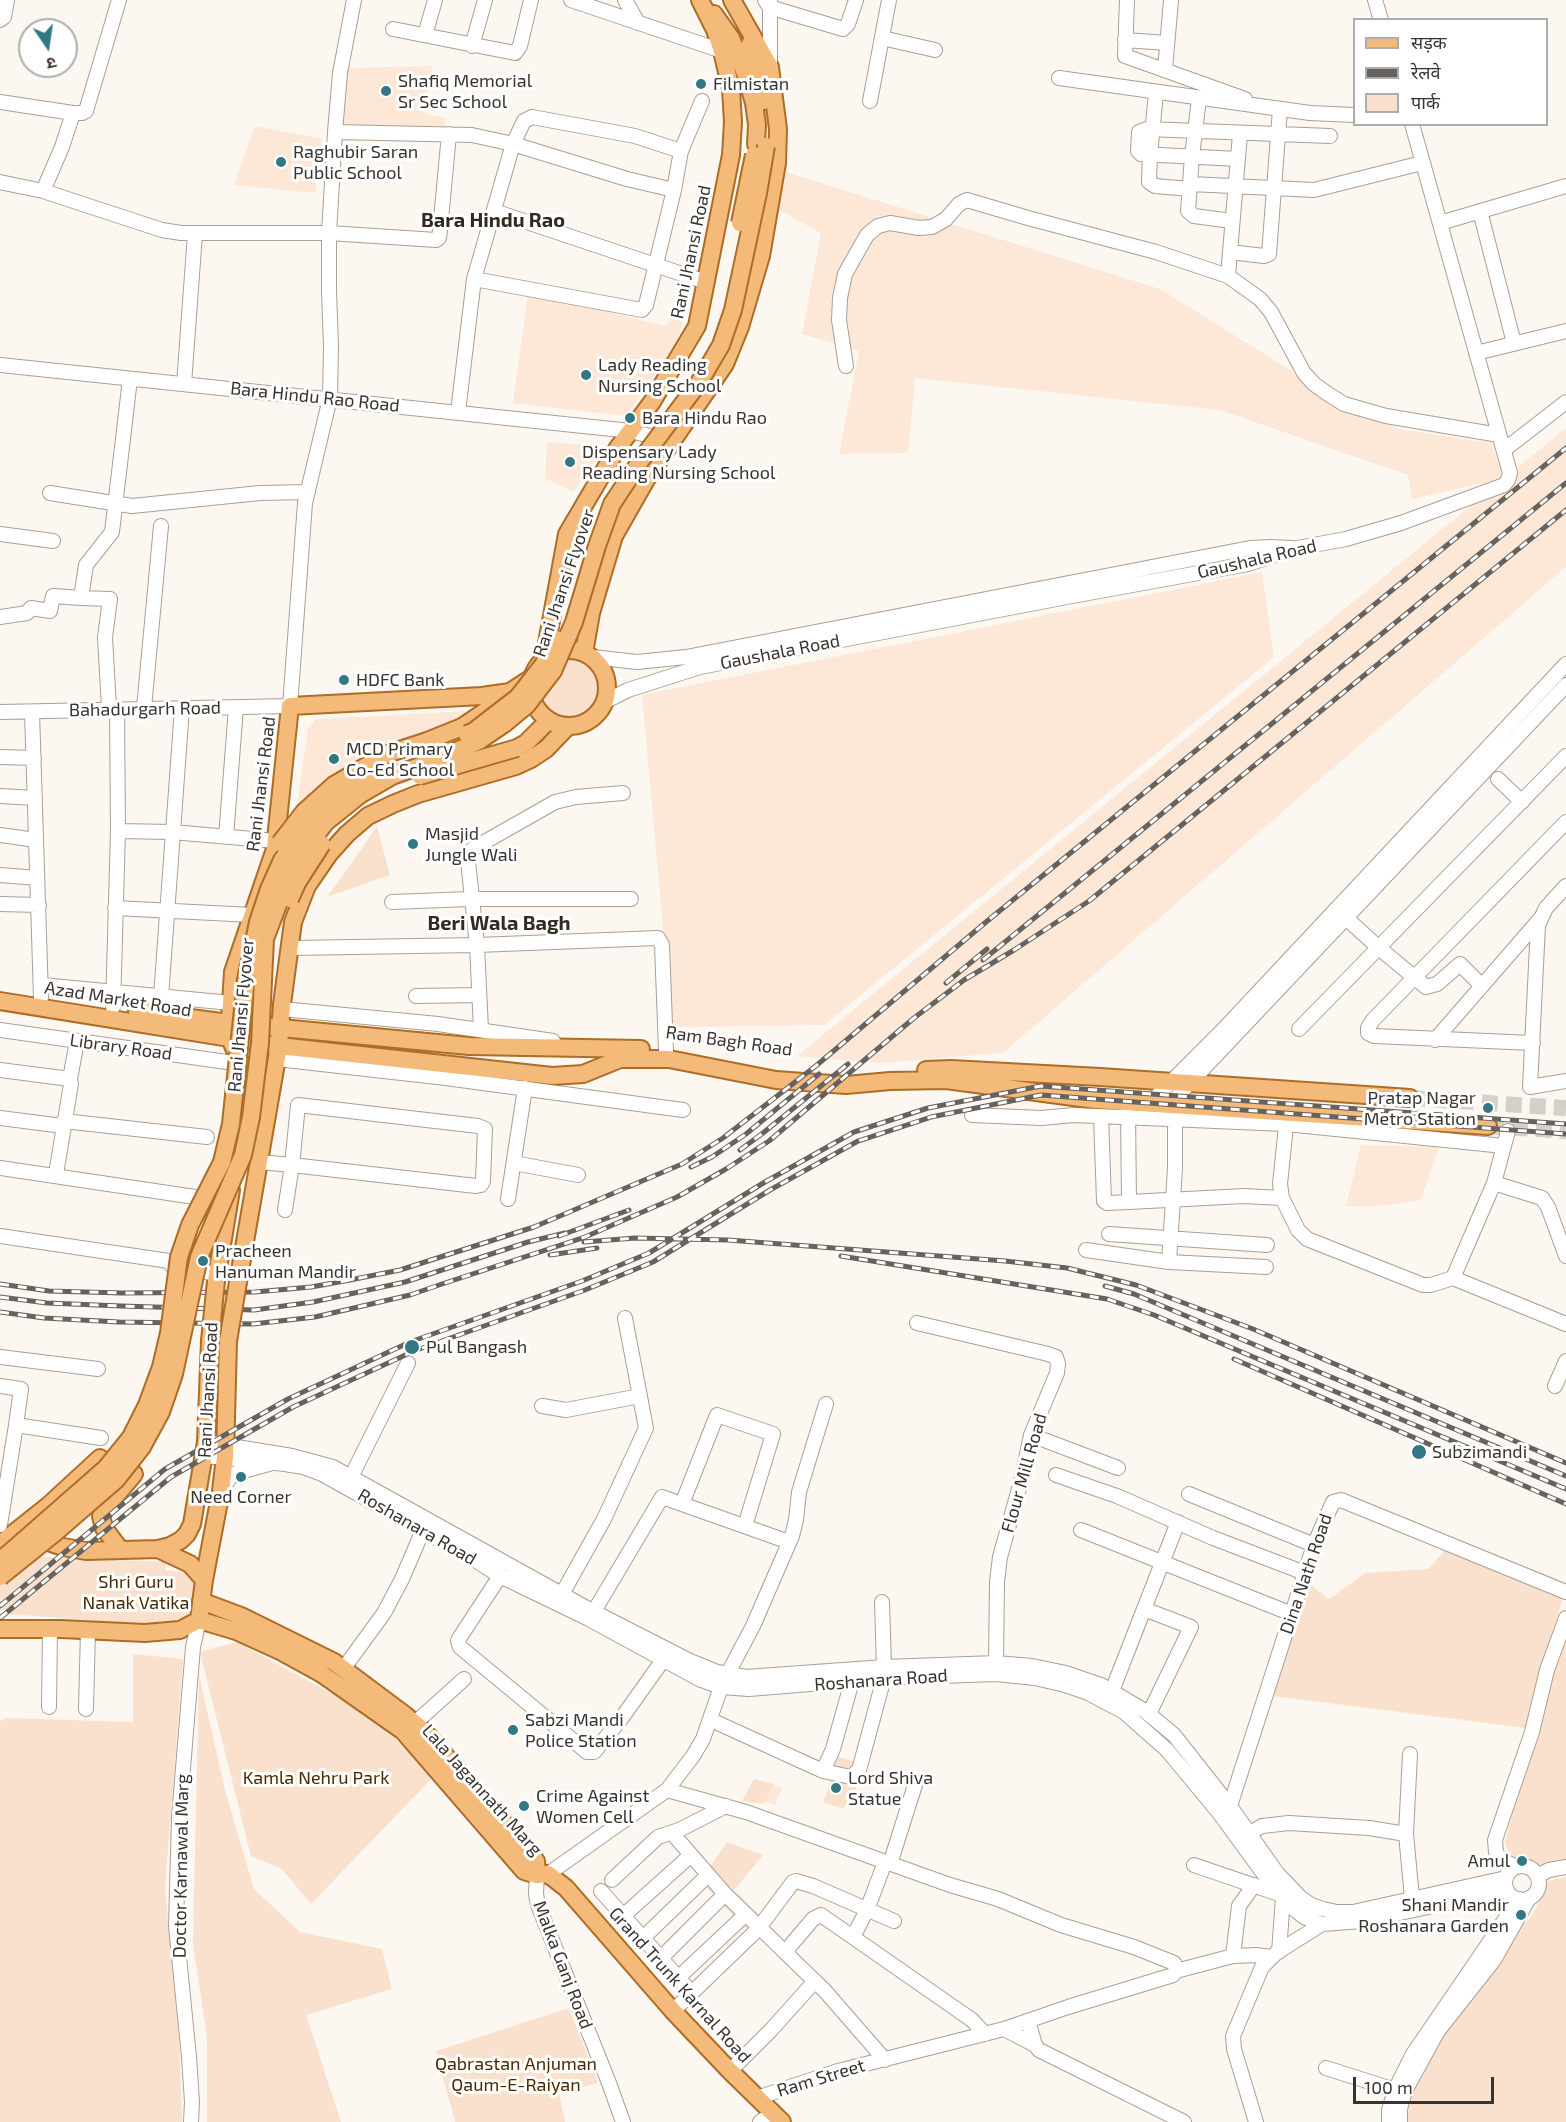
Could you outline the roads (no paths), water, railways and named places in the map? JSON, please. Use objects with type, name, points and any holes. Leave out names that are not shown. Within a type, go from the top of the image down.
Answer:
[{"type":"main road","name":"Rani Jhansi Road","points":[[543,660],[567,534],[616,449],[652,402],[691,340],[697,326],[731,155],[734,122],[731,89],[722,51],[701,0]]},
{"type":"main road","name":"Rani Jhansi Flyover","points":[[0,1576],[56,1532],[116,1480],[142,1446],[161,1412],[174,1374],[199,1257],[243,1155],[251,1117],[260,1043],[266,939],[292,865],[326,822],[361,794],[392,776],[431,762],[488,735],[527,705],[553,671],[574,622],[612,504],[641,460],[700,381],[721,345],[733,310],[759,193],[761,145],[747,78],[725,27],[701,0]]},
{"type":"main road","name":"Rani Jhansi Flyover","points":[[0,1561],[106,1468],[131,1437],[147,1405],[161,1367],[169,1333],[179,1257],[190,1225],[222,1162],[231,1124],[246,980],[252,949],[258,922],[282,860],[316,816],[352,785],[387,765],[474,731],[518,697],[543,665],[566,618],[603,500],[632,454],[692,375],[712,339],[722,307],[766,122],[760,77],[749,44],[723,0]]},
{"type":"main road","points":[[588,655],[591,613],[614,536],[647,478],[725,364],[740,327],[760,256],[777,163],[778,129],[770,67],[732,0]]},
{"type":"main road","points":[[563,650],[576,650],[598,662],[608,685],[601,710],[592,719],[568,726],[555,724],[536,708],[531,696],[532,678],[543,660],[563,650]]},
{"type":"main road","name":"Rani Jhansi Road","points":[[158,1549],[174,1545],[188,1534],[192,1524],[205,1449],[210,1341],[217,1277],[239,1144],[245,1074],[229,1029],[233,972],[275,845],[290,706],[471,697],[510,692],[532,678]]},
{"type":"main road","points":[[252,949],[249,926],[253,903],[272,855],[295,823],[334,785],[361,768],[387,754],[462,727],[510,692]]},
{"type":"main road","points":[[266,939],[285,909],[297,883],[329,833],[359,807],[406,780],[518,748],[549,720]]},
{"type":"main road","name":"Rani Jhansi Road","points":[[199,1620],[221,1491],[225,1451],[228,1341],[282,1028],[282,1009],[293,922],[307,886],[346,834],[368,816],[418,794],[516,766],[546,749],[568,726]]},
{"type":"main road","points":[[275,845],[307,886]]},
{"type":"main road","name":"Azad Market Road","points":[[0,991],[41,992],[113,1000],[229,1029]]},
{"type":"main road","name":"Azad Market Road","points":[[0,1001],[229,1029]]},
{"type":"main road","name":"Ram Bagh Road","points":[[229,1029],[282,1028],[469,1046],[596,1047],[777,1080],[846,1085],[946,1080],[1096,1100],[1128,1110],[1150,1103],[1173,1109],[1287,1118],[1488,1125]]},
{"type":"main road","name":"Ram Bagh Road","points":[[229,1029],[278,1052],[573,1076],[583,1074],[622,1053],[666,1052],[779,1069],[854,1075],[951,1069],[1410,1098]]},
{"type":"main road","points":[[510,1072],[514,1047]]},
{"type":"main road","points":[[5,1527],[33,1518],[85,1473],[127,1425],[152,1364],[159,1331],[173,1301]]},
{"type":"main road","points":[[119,1548],[102,1526],[101,1516],[150,1454],[183,1380],[192,1334],[188,1310]]},
{"type":"main road","points":[[0,1544],[5,1527]]},
{"type":"main road","points":[[5,1527],[86,1551],[119,1548],[158,1549],[190,1564],[204,1580]]},
{"type":"main road","name":"Lala Jagannath Marg","points":[[201,1601],[283,1635],[344,1668],[406,1721],[536,1861],[543,1874]]},
{"type":"main road","points":[[4,1626],[145,1633],[180,1630],[199,1620]]},
{"type":"main road","name":"Lala Jagannath Marg","points":[[199,1620],[236,1631],[282,1652],[406,1721]]},
{"type":"main road","name":"Grand Trunk Karnal Road","points":[[543,1874],[584,1907],[673,2011],[757,2098],[772,2119]]},
{"type":"street","points":[[0,20],[3,17],[7,0]]},
{"type":"street","points":[[0,102],[82,113],[89,106],[118,0]]},
{"type":"street","points":[[290,706],[305,503],[330,398],[329,233],[335,132],[340,73],[354,0]]},
{"type":"street","points":[[424,35],[435,0]]},
{"type":"street","points":[[472,46],[485,0]]},
{"type":"street","points":[[393,29],[515,53],[520,46],[531,0]]},
{"type":"street","points":[[571,0],[722,51]]},
{"type":"street","points":[[625,0],[638,22]]},
{"type":"street","points":[[770,67],[768,2],[843,29],[848,24],[856,0]]},
{"type":"street","points":[[870,101],[889,0]]},
{"type":"street","points":[[1127,0],[1125,56],[1275,108]]},
{"type":"street","points":[[1165,70],[1171,0]]},
{"type":"street","points":[[1375,0],[1380,18]]},
{"type":"street","points":[[882,38],[935,50]]},
{"type":"street","points":[[1125,40],[1167,43]]},
{"type":"street","points":[[1059,78],[1325,115],[1353,115]]},
{"type":"street","points":[[1153,129],[1156,93]]},
{"type":"street","points":[[1199,99],[1192,156],[1190,214],[1232,221]]},
{"type":"street","points":[[474,279],[642,310],[646,305],[674,190],[681,151],[702,101]]},
{"type":"street","points":[[1230,252],[1264,256],[1269,254],[1278,135],[1275,108]]},
{"type":"street","points":[[43,191],[62,147],[73,112]]},
{"type":"street","points":[[458,412],[474,279],[513,144],[524,121],[532,117],[635,136],[681,151]]},
{"type":"street","name":"Gaushala Road","points":[[604,702],[628,690],[700,667],[1248,564],[1298,548],[1346,539],[1401,523],[1504,485],[1510,473],[1413,126]]},
{"type":"street","points":[[1238,159],[1141,154],[1138,151],[1139,132],[1142,129],[1153,129],[1330,136]]},
{"type":"street","points":[[335,132],[472,135],[513,144],[627,179],[674,190]]},
{"type":"street","points":[[0,182],[43,191],[162,230],[195,234],[329,233],[437,240],[440,230],[449,134]]},
{"type":"street","points":[[1228,276],[1240,134]]},
{"type":"street","points":[[1150,155],[1148,178],[1151,185],[1190,187],[1325,189],[1422,163]]},
{"type":"street","points":[[1440,223],[1566,186]]},
{"type":"street","points":[[846,366],[839,320],[840,298],[845,274],[867,235],[878,226],[890,223],[919,228],[932,227],[946,219],[959,204],[967,200],[1156,252],[1228,276],[1260,299],[1271,312],[1304,373],[1314,384],[1344,404],[1386,416],[1499,435]]},
{"type":"street","points":[[494,211],[706,282]]},
{"type":"street","points":[[1480,211],[1514,344]]},
{"type":"street","points":[[184,384],[195,234]]},
{"type":"street","points":[[1476,353],[1566,331]]},
{"type":"street","name":"Bara Hindu Rao Road","points":[[0,365],[631,431],[671,442]]},
{"type":"street","points":[[81,598],[86,565],[111,532],[130,379]]},
{"type":"street","points":[[1504,450],[1566,402]]},
{"type":"street","points":[[50,493],[115,504],[146,506],[260,493],[308,492]]},
{"type":"street","points":[[144,708],[161,526]]},
{"type":"street","points":[[0,534],[53,542]]},
{"type":"street","points":[[588,655],[637,662],[657,661],[1250,548],[1298,548]]},
{"type":"street","points":[[0,617],[27,613],[32,609],[50,611],[53,596],[110,599],[105,637],[113,709],[118,831],[113,1000],[161,997],[231,1003]]},
{"type":"street","points":[[1169,1262],[1173,1200],[1173,1109],[1190,1083],[1346,912],[1566,664]]},
{"type":"street","points":[[1150,1103],[1346,912],[1566,685]]},
{"type":"street","name":"Bahadurgarh Road","points":[[0,712],[290,706]]},
{"type":"street","points":[[226,837],[236,707]]},
{"type":"street","points":[[161,997],[182,708]]},
{"type":"street","points":[[32,712],[41,992]]},
{"type":"street","points":[[1299,1029],[1566,756]]},
{"type":"street","points":[[0,757],[33,758]]},
{"type":"street","points":[[1498,779],[1522,802]]},
{"type":"street","points":[[481,1030],[477,945],[470,898],[468,861],[474,848],[555,802],[576,797],[622,793]]},
{"type":"street","points":[[0,796],[35,798]]},
{"type":"street","points":[[1533,1043],[1374,1036],[1368,1033],[1368,1028],[1373,1020],[1566,822]]},
{"type":"street","points":[[118,831],[172,832],[226,837],[275,845]]},
{"type":"street","points":[[0,835],[36,840]]},
{"type":"street","points":[[0,875],[37,878]]},
{"type":"street","points":[[1566,886],[1546,908],[1538,926],[1530,1087],[1566,1081]]},
{"type":"street","points":[[392,902],[470,898],[631,899]]},
{"type":"street","points":[[0,904],[39,905]]},
{"type":"street","points":[[116,908],[252,915]]},
{"type":"street","points":[[1346,912],[1379,948],[1426,987],[1433,987],[1460,964],[1482,986]]},
{"type":"street","points":[[1435,1040],[1542,918]]},
{"type":"street","points":[[290,948],[658,939],[662,945],[666,1052]]},
{"type":"street","points":[[416,996],[479,995]]},
{"type":"street","points":[[282,1009],[481,1030],[596,1047]]},
{"type":"street","name":"Library Road","points":[[0,1030],[241,1064]]},
{"type":"street","points":[[56,1174],[77,1041]]},
{"type":"street","points":[[278,1052],[682,1110]]},
{"type":"street","points":[[0,1070],[70,1079]]},
{"type":"street","points":[[508,1199],[525,1088]]},
{"type":"street","points":[[259,1162],[292,1165],[476,1186],[481,1185],[483,1181],[485,1130],[478,1126],[298,1105],[292,1165],[285,1210]]},
{"type":"street","points":[[972,1115],[1033,1118],[1064,1115],[1101,1116],[1128,1110],[1173,1109]]},
{"type":"street","points":[[1128,1110],[1129,1202]]},
{"type":"street","points":[[1101,1116],[1104,1202],[1111,1204],[1244,1196],[1282,1198]]},
{"type":"street","points":[[0,1118],[207,1137]]},
{"type":"street","points":[[1504,1146],[1287,1118],[1280,1184],[1282,1198],[1298,1230],[1307,1239],[1423,1285],[1431,1285],[1453,1278],[1566,1324]]},
{"type":"street","points":[[1453,1278],[1494,1183],[1508,1131]]},
{"type":"street","points":[[514,1163],[578,1175]]},
{"type":"street","points":[[0,1168],[56,1174],[195,1197]]},
{"type":"street","points":[[1494,1183],[1542,1198],[1548,1207],[1566,1256]]},
{"type":"street","points":[[1109,1234],[1267,1245]]},
{"type":"street","points":[[0,1236],[169,1260],[172,1266],[217,1277]]},
{"type":"street","points":[[1086,1250],[1169,1262],[1266,1267]]},
{"type":"street","points":[[562,1594],[604,1519],[646,1428],[625,1318]]},
{"type":"street","name":"Flour Mill Road","points":[[917,1323],[1056,1357],[1058,1364],[1057,1373],[1031,1435],[998,1570],[996,1663]]},
{"type":"street","points":[[0,1357],[98,1369]]},
{"type":"street","points":[[1555,1386],[1566,1361]]},
{"type":"street","points":[[351,1477],[408,1363]]},
{"type":"street","points":[[0,1386],[21,1389],[5,1527]]},
{"type":"street","points":[[542,1406],[566,1410],[640,1396]]},
{"type":"street","points":[[543,1874],[667,1790],[693,1756],[711,1720],[724,1681],[753,1626],[789,1542],[796,1520],[799,1492],[826,1404]]},
{"type":"street","points":[[682,1504],[717,1415],[773,1434],[746,1526]]},
{"type":"street","points":[[16,1425],[101,1438]]},
{"type":"street","points":[[1031,1435],[1118,1468]]},
{"type":"street","name":"Roshanara Road","points":[[205,1449],[317,1462],[351,1477],[562,1594],[663,1660],[701,1680],[724,1681],[746,1677],[884,1672],[996,1663],[1032,1666],[1066,1673],[1112,1690],[1168,1728],[1184,1746],[1281,1896],[1304,1917],[1322,1924]]},
{"type":"street","name":"Roshanara Road","points":[[225,1451],[274,1463],[303,1467],[322,1474],[500,1576],[592,1615],[690,1661],[724,1681],[749,1689],[852,1681],[884,1672],[996,1674],[1035,1678],[1088,1693],[1124,1712],[1155,1738],[1248,1834],[1288,1886],[1311,1905],[1337,1912],[1353,1912],[1412,1898],[1506,1884]]},
{"type":"street","points":[[221,1491],[232,1473],[274,1463]]},
{"type":"street","points":[[1056,1475],[1113,1494],[1305,1573]]},
{"type":"street","points":[[1189,1494],[1314,1545]]},
{"type":"street","points":[[592,1615],[662,1497],[789,1542]]},
{"type":"street","name":"Dina Nath Road","points":[[1225,1810],[1314,1545],[1330,1506],[1337,1499],[1566,1592]]},
{"type":"street","points":[[1112,1690],[1178,1522]]},
{"type":"street","points":[[344,1668],[384,1613],[423,1530]]},
{"type":"street","points":[[1081,1530],[1292,1614]]},
{"type":"street","points":[[500,1576],[460,1637],[458,1641],[460,1647],[587,1752],[594,1752],[621,1719],[663,1660]]},
{"type":"street","points":[[711,1720],[823,1771],[847,1778],[856,1774],[884,1672],[882,1602]]},
{"type":"street","points":[[1144,1609],[1191,1627],[1149,1714]]},
{"type":"street","points":[[1389,2122],[1389,2110],[1395,2090],[1413,2054],[1524,1898],[1538,1888],[1537,1876],[1530,1868],[1517,1867],[1500,1859],[1496,1852],[1495,1840],[1532,1732],[1547,1670],[1566,1618]]},
{"type":"street","name":"Doctor Karnawal Marg","points":[[191,2122],[189,2057],[180,1987],[176,1926],[179,1817],[193,1647],[199,1620]]},
{"type":"street","points":[[49,1707],[50,1629]]},
{"type":"street","points":[[86,1709],[88,1630]]},
{"type":"street","points":[[180,1630],[193,1647]]},
{"type":"street","points":[[406,1721],[464,1679]]},
{"type":"street","points":[[823,1771],[833,1749],[852,1681]]},
{"type":"street","points":[[1410,1754],[1406,1834],[1412,1898]]},
{"type":"street","points":[[853,1937],[888,1863],[915,1785]]},
{"type":"street","points":[[667,1790],[726,1806],[950,1885],[998,1899],[1061,1925],[1134,1947],[1174,1963],[1176,1971]]},
{"type":"street","points":[[612,1880],[658,1837],[672,1833],[726,1806]]},
{"type":"street","points":[[1248,1834],[1262,1826],[1289,1823],[1369,1828],[1406,1834]]},
{"type":"street","points":[[672,1833],[745,1916],[815,1981],[885,2060]]},
{"type":"street","points":[[623,1916],[691,1855]]},
{"type":"street","points":[[1194,1865],[1281,1896],[1275,1954]]},
{"type":"street","points":[[1517,1867],[1511,1870],[1506,1884],[1512,1896],[1524,1898]]},
{"type":"street","points":[[1537,1876],[1549,1870],[1566,1867]]},
{"type":"street","name":"Malka Ganj Road","points":[[543,1874],[536,1894],[538,1905],[609,2083],[618,2121]]},
{"type":"street","points":[[643,1938],[708,1875]]},
{"type":"street","points":[[673,2011],[758,1929],[794,1881],[813,1886],[894,1921]]},
{"type":"street","points":[[1256,2122],[1233,2043],[1259,1973],[1275,1954],[1322,1924],[1363,1921],[1506,1884]]},
{"type":"street","points":[[1233,1956],[1239,1906],[1254,1885]]},
{"type":"street","points":[[601,1891],[691,1992]]},
{"type":"street","points":[[661,1958],[725,1894]]},
{"type":"street","points":[[1400,2122],[1400,2109],[1405,2091],[1438,2031],[1494,1960],[1524,1898]]},
{"type":"street","points":[[678,1978],[745,1916]]},
{"type":"street","points":[[785,1952],[817,1916],[825,1917],[972,2020],[985,2034]]},
{"type":"street","name":"Ram Street","points":[[757,2098],[838,2071],[1004,2029],[1173,1975],[1176,1971],[1233,1956],[1275,1954]]},
{"type":"street","points":[[730,2071],[815,1981]]},
{"type":"street","points":[[1028,2021],[1035,2045],[1039,2050],[1184,2122]]},
{"type":"street","points":[[1004,2029],[1035,2045]]},
{"type":"street","points":[[1326,2068],[1395,2090]]},
{"type":"tunnel","points":[[1410,1098],[1566,1108]]},
{"type":"tunnel","points":[[1488,1126],[1566,1131]]},
{"type":"railway","points":[[0,1284],[49,1291],[122,1293],[255,1292],[311,1287],[400,1270],[534,1227],[682,1164],[723,1138],[817,1065],[986,922],[1566,448]]},
{"type":"railway","points":[[983,960],[1566,483]]},
{"type":"railway","points":[[0,1312],[44,1318],[119,1322],[253,1324],[315,1317],[410,1295],[585,1237],[677,1197],[769,1141],[914,1018],[964,980],[1089,901],[1566,510]]},
{"type":"railway","points":[[946,983],[987,949]]},
{"type":"railway","points":[[740,1150],[848,1064]]},
{"type":"railway","points":[[691,1167],[712,1157],[746,1134],[819,1074]]},
{"type":"railway","points":[[0,1606],[165,1469],[288,1399],[410,1342],[582,1281],[649,1253],[765,1182],[854,1132],[928,1108],[1041,1086],[1566,1124]]},
{"type":"railway","points":[[0,1618],[171,1477],[293,1407],[414,1351],[585,1290],[653,1262],[770,1190],[858,1141],[931,1117],[1041,1095],[1566,1134]]},
{"type":"railway","points":[[559,1236],[629,1210]]},
{"type":"railway","points":[[0,1297],[47,1303],[254,1310],[313,1302],[405,1282],[528,1242],[565,1233]]},
{"type":"railway","points":[[584,1242],[635,1238],[728,1240],[1005,1261],[1067,1268],[1136,1285],[1253,1329],[1566,1463]]},
{"type":"railway","points":[[550,1255],[597,1248]]},
{"type":"railway","points":[[841,1256],[1107,1299],[1154,1315],[1566,1489]]},
{"type":"railway","points":[[1105,1286],[1134,1294],[1566,1476]]},
{"type":"railway","points":[[1234,1359],[1566,1504]]},
{"type":"place","name":"Filmistan","points":[[701,84]]},
{"type":"place","name":"Shafiq Memorial Sr Sec School","points":[[386,91]]},
{"type":"place","name":"Raghubir Saran Public School","points":[[281,162]]},
{"type":"place","name":"Lady Reading Nursing School","points":[[586,375]]},
{"type":"place","name":"Bara Hindu Rao","points":[[630,418]]},
{"type":"place","name":"Dispensary Lady Reading Nursing School","points":[[570,462]]},
{"type":"place","name":"HDFC Bank","points":[[344,680]]},
{"type":"place","name":"MCD Primary Co-Ed School","points":[[334,759]]},
{"type":"place","name":"Masjid Jungle Wali","points":[[413,844]]},
{"type":"place","name":"Pratap Nagar Metro Station","points":[[1488,1108]]},
{"type":"place","name":"Pracheen Hanuman Mandir","points":[[203,1261]]},
{"type":"place","name":"Pul Bangash","points":[[412,1347]]},
{"type":"place","name":"Subzimandi","points":[[1419,1452]]},
{"type":"place","name":"Need Corner","points":[[241,1477]]},
{"type":"place","name":"Sabzi Mandi Police Station","points":[[513,1730]]},
{"type":"place","name":"Lord Shiva Statue","points":[[836,1788]]},
{"type":"place","name":"Crime Against Women Cell","points":[[524,1806]]},
{"type":"place","name":"Amul","points":[[1522,1861]]},
{"type":"place","name":"Shani Mandir Roshanara Garden","points":[[1521,1915]]},
{"type":"district","name":"Bara Hindu Rao","points":[[493,220]]},
{"type":"district","name":"Beri Wala Bagh","points":[[499,923]]},
{"type":"park label","name":"Shri Guru Nanak Vatika","points":[[136,1592]]},
{"type":"park label","name":"Kamla Nehru Park","points":[[316,1778]]},
{"type":"park label","name":"Qabrastan Anjuman Qaum-E-Raiyan","points":[[516,2074]]}]
